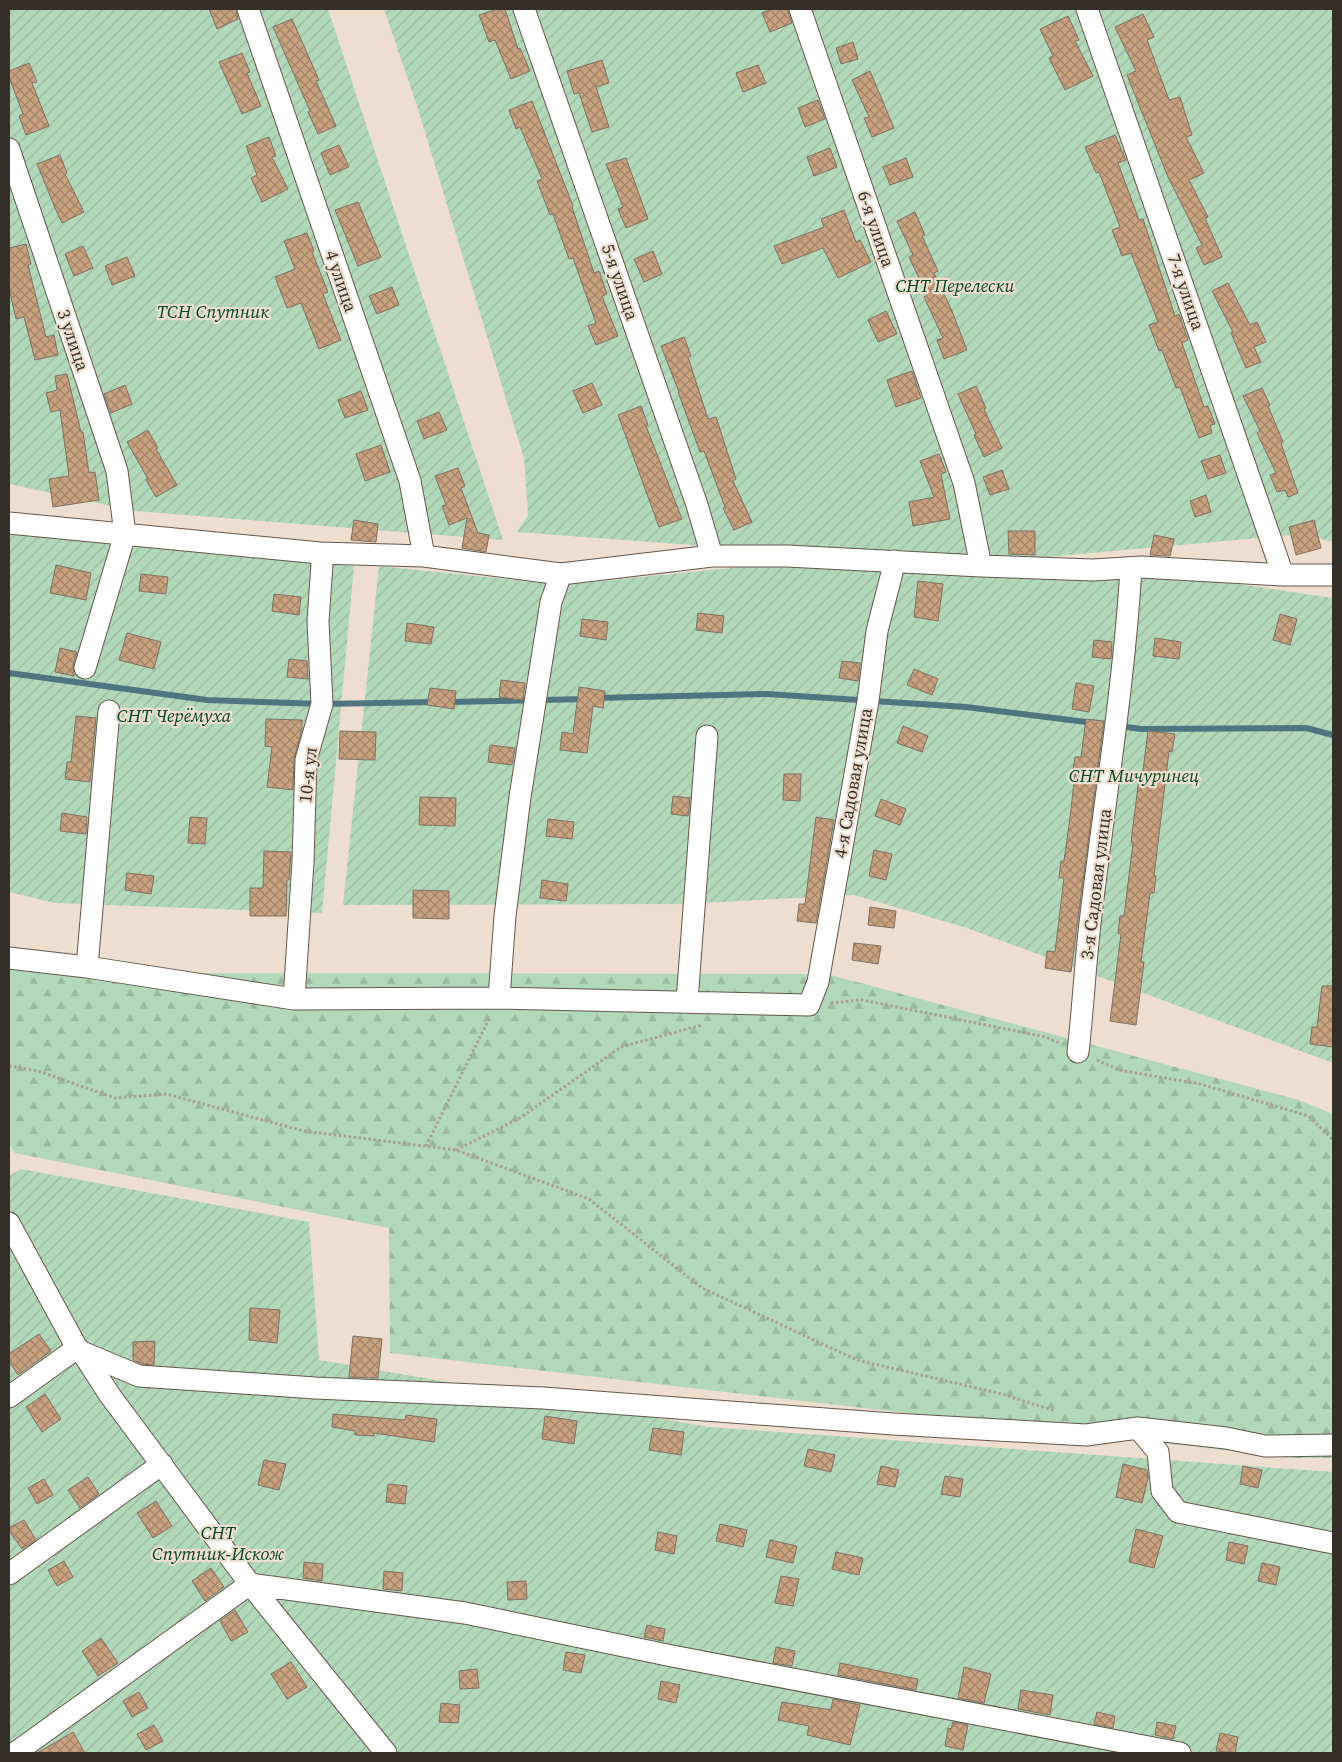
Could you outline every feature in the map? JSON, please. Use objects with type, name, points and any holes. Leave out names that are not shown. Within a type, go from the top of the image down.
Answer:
[{"type":"street","name":"4 улица","points":[[248,9],[410,481],[424,556]]},
{"type":"street","name":"5-я улица","points":[[524,9],[697,505],[712,556]]},
{"type":"street","name":"6-я улица","points":[[800,9],[964,483],[981,566]]},
{"type":"street","name":"7-я улица","points":[[1088,9],[1283,575]]},
{"type":"street","name":"3 улица","points":[[9,149],[117,471],[125,534]]},
{"type":"street","points":[[9,523],[320,553],[424,556],[561,574],[712,556],[787,556],[1094,570],[1131,568],[1283,575],[1333,575]]},
{"type":"street","points":[[85,668],[125,534]]},
{"type":"street","name":"10-я ул","points":[[294,1000],[303,862],[306,760],[322,704],[318,621],[322,564],[320,553]]},
{"type":"street","name":"4-я Садовая улица","points":[[809,1005],[818,982],[868,701],[877,631],[895,561]]},
{"type":"street","name":"3-я Садовая улица","points":[[1078,1052],[1090,925],[1122,682],[1131,568]]},
{"type":"street","points":[[499,998],[505,916],[520,797],[551,602],[561,574]]},
{"type":"street","points":[[87,967],[109,711]]},
{"type":"street","points":[[687,1001],[707,736]]},
{"type":"street","points":[[9,958],[87,967],[294,1000],[499,998],[809,1005]]},
{"type":"street","points":[[9,1223],[80,1350],[109,1394],[250,1584],[386,1753]]},
{"type":"street","points":[[9,1397],[80,1350]]},
{"type":"street","points":[[80,1350],[139,1376],[315,1388],[543,1398],[883,1423],[1086,1435],[1138,1428],[1226,1438],[1265,1446],[1333,1445]]},
{"type":"street","points":[[1138,1428],[1158,1452],[1162,1491],[1178,1512],[1333,1543]]},
{"type":"street","points":[[9,1574],[162,1464]]},
{"type":"street","points":[[15,1753],[250,1584],[465,1613],[672,1656],[1180,1753]]},
{"type":"path","points":[[426,1146],[499,998]]},
{"type":"path","points":[[809,1005],[862,1000],[1046,1037],[1119,1070],[1200,1084],[1309,1116],[1333,1140]]},
{"type":"path","points":[[456,1150],[520,1118],[621,1046],[704,1024]]},
{"type":"path","points":[[9,1066],[38,1072],[115,1098],[166,1094],[304,1131],[456,1150],[588,1199],[702,1288],[857,1360],[1002,1394],[1058,1412]]},
{"type":"green space","name":"ТСН Спутник","points":[[9,9],[328,9],[503,540],[135,511],[9,484]]},
{"type":"green space","name":"СНТ Перелески","points":[[384,9],[1333,9],[1333,542],[1302,534],[959,565],[517,532],[528,515],[524,458],[417,106]]},
{"type":"green space","name":"СНТ Черёмуха","points":[[9,534],[354,566],[322,913],[55,903],[9,892]]},
{"type":"green space","name":"СНТ Мичуринец","points":[[779,563],[1210,580],[1333,598],[1333,1063],[967,928],[854,895],[683,904],[343,905],[379,566],[563,585]]},
{"type":"green space","points":[[9,953],[55,973],[827,974],[1299,1100],[1333,1114],[1333,1458],[1292,1458],[390,1353],[389,1228],[15,1153],[9,1144]]},
{"type":"green space","name":"СНТ Спутник-Искож","points":[[21,1169],[309,1222],[319,1360],[709,1427],[1333,1472],[1333,1753],[9,1753],[9,1176]]},
{"type":"building","points":[[209,9],[236,9],[238,19],[217,29]]},
{"type":"building","points":[[498,9],[505,9],[518,49],[520,48],[530,71],[511,79],[495,40],[489,42],[479,15]]},
{"type":"building","points":[[772,9],[787,9],[792,23],[770,32],[762,13]]},
{"type":"building","points":[[1143,14],[1154,37],[1147,40],[1169,100],[1180,97],[1192,135],[1186,137],[1204,173],[1189,180],[1208,217],[1205,218],[1222,257],[1204,265],[1196,248],[1202,245],[1168,177],[1127,75],[1136,71],[1115,27]]},
{"type":"building","points":[[1068,16],[1079,40],[1075,41],[1093,76],[1065,90],[1049,58],[1053,56],[1040,29]]},
{"type":"building","points":[[292,19],[319,80],[316,81],[336,126],[318,134],[308,112],[310,111],[273,27]]},
{"type":"building","points":[[853,42],[858,59],[841,64],[836,48]]},
{"type":"building","points":[[242,53],[250,72],[247,73],[261,106],[242,114],[219,62]]},
{"type":"building","points":[[602,60],[609,83],[596,87],[609,127],[592,132],[579,93],[574,94],[567,71]]},
{"type":"building","points":[[29,63],[37,82],[32,83],[49,126],[26,135],[19,116],[23,114],[9,77],[9,71]]},
{"type":"building","points":[[758,65],[766,83],[743,92],[736,73]]},
{"type":"building","points":[[870,71],[894,128],[872,137],[864,118],[869,117],[852,80]]},
{"type":"building","points":[[818,100],[825,119],[805,127],[798,108]]},
{"type":"building","points":[[532,101],[573,206],[594,273],[599,271],[607,294],[602,296],[618,336],[596,345],[588,326],[596,323],[573,258],[569,259],[553,214],[550,215],[537,181],[542,179],[520,127],[516,129],[509,110]]},
{"type":"building","points":[[1115,135],[1126,160],[1118,163],[1139,220],[1143,219],[1175,316],[1179,314],[1188,340],[1182,343],[1204,407],[1208,406],[1215,424],[1210,425],[1212,433],[1199,438],[1180,387],[1176,388],[1162,350],[1159,351],[1149,325],[1158,322],[1131,253],[1122,256],[1112,230],[1120,227],[1099,172],[1096,173],[1085,147]]},
{"type":"building","points":[[269,137],[276,156],[272,157],[288,189],[262,202],[251,178],[257,175],[246,146]]},
{"type":"building","points":[[339,145],[349,167],[330,175],[321,153]]},
{"type":"building","points":[[830,148],[837,167],[814,176],[807,157]]},
{"type":"building","points":[[60,155],[67,173],[65,174],[84,212],[62,223],[37,164]]},
{"type":"building","points":[[626,158],[648,219],[626,228],[618,209],[623,207],[606,164]]},
{"type":"building","points":[[906,158],[913,177],[890,185],[883,167]]},
{"type":"building","points":[[358,202],[381,257],[358,266],[335,210]]},
{"type":"building","points":[[844,210],[856,242],[860,240],[871,262],[838,278],[823,248],[782,264],[774,246],[824,227],[821,219]]},
{"type":"building","points":[[915,212],[925,235],[922,236],[938,271],[934,273],[952,311],[967,350],[944,359],[937,340],[943,338],[924,297],[927,295],[909,257],[913,255],[897,221]]},
{"type":"building","points":[[307,233],[314,251],[312,252],[328,292],[323,294],[341,340],[319,349],[301,303],[287,308],[275,277],[295,269],[284,241]]},
{"type":"building","points":[[26,244],[31,264],[28,265],[46,337],[54,335],[58,355],[35,360],[24,317],[16,319],[9,288],[9,248]]},
{"type":"building","points":[[83,246],[93,268],[74,276],[65,254]]},
{"type":"building","points":[[653,251],[662,274],[644,282],[634,259]]},
{"type":"building","points":[[127,257],[135,276],[112,285],[105,266]]},
{"type":"building","points":[[1228,283],[1250,325],[1257,322],[1266,342],[1254,347],[1261,362],[1246,368],[1231,333],[1233,332],[1212,291]]},
{"type":"building","points":[[392,287],[399,305],[377,314],[369,296]]},
{"type":"building","points":[[886,311],[897,334],[878,342],[868,320]]},
{"type":"building","points":[[684,337],[691,356],[688,357],[708,419],[716,417],[736,479],[733,481],[752,522],[734,530],[723,508],[725,507],[704,451],[700,452],[661,346]]},
{"type":"building","points":[[912,371],[921,398],[896,407],[887,380]]},
{"type":"building","points":[[67,374],[81,432],[83,432],[89,473],[95,472],[99,500],[53,507],[49,479],[69,476],[60,410],[51,412],[46,393],[57,390],[55,376]]},
{"type":"building","points":[[592,383],[602,405],[583,413],[573,391]]},
{"type":"building","points":[[125,385],[132,404],[111,413],[104,394]]},
{"type":"building","points":[[976,386],[986,408],[984,409],[1002,448],[984,457],[958,394]]},
{"type":"building","points":[[1262,388],[1283,442],[1281,443],[1298,493],[1288,497],[1285,490],[1277,492],[1270,475],[1276,473],[1257,433],[1260,431],[1243,396]]},
{"type":"building","points":[[361,391],[368,410],[345,418],[338,400]]},
{"type":"building","points":[[641,406],[648,425],[646,426],[682,519],[659,527],[618,415]]},
{"type":"building","points":[[439,412],[447,430],[424,439],[417,421]]},
{"type":"building","points":[[148,430],[158,448],[156,449],[177,485],[156,497],[127,442]]},
{"type":"building","points":[[381,445],[390,472],[365,481],[356,454]]},
{"type":"building","points":[[939,454],[946,472],[941,474],[950,519],[913,526],[909,502],[934,497],[920,461]]},
{"type":"building","points":[[1220,455],[1226,473],[1208,479],[1201,461]]},
{"type":"building","points":[[458,468],[465,486],[461,488],[478,533],[489,535],[486,552],[462,548],[467,518],[449,525],[442,506],[446,505],[435,476]]},
{"type":"building","points":[[1002,470],[1009,489],[990,495],[983,477]]},
{"type":"building","points":[[1206,495],[1211,512],[1195,517],[1190,501]]},
{"type":"building","points":[[354,520],[378,524],[376,542],[351,540]]},
{"type":"building","points":[[1314,520],[1321,548],[1296,555],[1289,527]]},
{"type":"building","points":[[1008,531],[1035,531],[1035,555],[1009,554]]},
{"type":"building","points":[[1154,535],[1174,539],[1170,556],[1150,555]]},
{"type":"building","points":[[56,565],[91,573],[86,600],[50,593]]},
{"type":"building","points":[[141,574],[168,577],[166,594],[139,591]]},
{"type":"building","points":[[918,581],[943,584],[938,621],[914,617]]},
{"type":"building","points":[[274,594],[301,597],[299,615],[272,611]]},
{"type":"building","points":[[698,613],[724,616],[722,633],[696,630]]},
{"type":"building","points":[[1280,614],[1297,619],[1290,645],[1273,640]]},
{"type":"building","points":[[582,619],[608,622],[606,640],[580,636]]},
{"type":"building","points":[[407,623],[434,627],[431,644],[405,641]]},
{"type":"building","points":[[127,633],[161,642],[154,669],[119,660]]},
{"type":"building","points":[[1155,638],[1181,642],[1179,659],[1153,656]]},
{"type":"building","points":[[1094,640],[1112,642],[1111,659],[1092,657]]},
{"type":"building","points":[[60,648],[77,652],[73,665],[74,676],[55,672]]},
{"type":"building","points":[[289,659],[307,661],[308,679],[287,677]]},
{"type":"building","points":[[842,661],[860,663],[858,681],[839,678]]},
{"type":"building","points":[[914,669],[938,679],[932,695],[907,685]]},
{"type":"building","points":[[501,680],[525,683],[523,700],[499,697]]},
{"type":"building","points":[[1076,683],[1094,686],[1089,712],[1072,709]]},
{"type":"building","points":[[579,687],[605,691],[603,708],[593,706],[587,753],[560,750],[562,732],[573,734]]},
{"type":"building","points":[[430,688],[456,691],[454,709],[427,705]]},
{"type":"building","points":[[76,716],[96,718],[90,782],[65,779],[67,762],[71,762]]},
{"type":"building","points":[[266,719],[302,720],[302,729],[294,759],[293,790],[267,787],[272,747],[265,746]]},
{"type":"building","points":[[1086,719],[1104,721],[1071,972],[1045,968],[1047,951],[1055,952],[1064,878],[1059,878],[1061,861],[1064,861],[1070,818],[1075,774],[1072,774],[1075,757],[1081,757]]},
{"type":"building","points":[[903,726],[928,736],[922,752],[897,743]]},
{"type":"building","points":[[340,731],[376,732],[375,760],[339,759]]},
{"type":"building","points":[[1148,731],[1175,734],[1172,752],[1169,751],[1154,876],[1156,876],[1154,893],[1150,893],[1141,962],[1144,962],[1136,1025],[1110,1021],[1121,934],[1118,933],[1120,916],[1124,916],[1139,778],[1142,778]]},
{"type":"building","points":[[490,745],[515,748],[512,765],[488,762]]},
{"type":"building","points":[[784,774],[801,774],[800,801],[783,800]]},
{"type":"building","points":[[673,796],[690,798],[688,816],[671,814]]},
{"type":"building","points":[[420,797],[456,798],[455,826],[419,825]]},
{"type":"building","points":[[881,799],[906,809],[900,825],[875,816]]},
{"type":"building","points":[[62,813],[87,817],[86,834],[60,831]]},
{"type":"building","points":[[190,817],[207,818],[205,844],[188,843]]},
{"type":"building","points":[[816,817],[834,820],[816,923],[797,921],[799,904],[805,904]]},
{"type":"building","points":[[548,819],[574,822],[572,839],[546,836]]},
{"type":"building","points":[[874,850],[892,854],[886,880],[869,876]]},
{"type":"building","points":[[264,851],[291,852],[289,880],[287,880],[286,916],[250,916],[250,888],[263,888]]},
{"type":"building","points":[[127,873],[154,876],[151,894],[125,890]]},
{"type":"building","points":[[542,880],[568,884],[566,901],[540,898]]},
{"type":"building","points":[[413,890],[449,891],[449,919],[413,918]]},
{"type":"building","points":[[870,907],[896,911],[894,928],[868,925]]},
{"type":"building","points":[[854,943],[881,946],[878,964],[852,960]]},
{"type":"building","points":[[1322,986],[1333,986],[1333,1047],[1310,1044],[1312,1027],[1317,1027]]},
{"type":"building","points":[[250,1308],[280,1310],[277,1343],[249,1340]]},
{"type":"building","points":[[39,1334],[51,1351],[18,1375],[9,1361],[9,1354]]},
{"type":"building","points":[[353,1336],[382,1339],[378,1378],[349,1377]]},
{"type":"building","points":[[155,1341],[154,1365],[142,1364],[133,1360],[133,1342]]},
{"type":"building","points":[[45,1394],[61,1419],[42,1432],[26,1407]]},
{"type":"building","points":[[333,1414],[405,1420],[406,1415],[437,1419],[434,1442],[374,1433],[374,1436],[355,1435],[355,1431],[332,1427]]},
{"type":"building","points":[[545,1416],[577,1421],[574,1444],[542,1439]]},
{"type":"building","points":[[653,1428],[684,1432],[681,1455],[649,1450]]},
{"type":"building","points":[[808,1449],[835,1455],[831,1472],[804,1466]]},
{"type":"building","points":[[264,1460],[286,1464],[279,1490],[258,1485]]},
{"type":"building","points":[[1123,1464],[1147,1470],[1148,1478],[1142,1503],[1116,1497]]},
{"type":"building","points":[[881,1466],[899,1470],[895,1487],[877,1484]]},
{"type":"building","points":[[1243,1466],[1262,1470],[1258,1488],[1240,1484]]},
{"type":"building","points":[[945,1476],[963,1479],[960,1497],[941,1494]]},
{"type":"building","points":[[88,1477],[99,1494],[80,1508],[68,1490]]},
{"type":"building","points":[[44,1479],[53,1495],[37,1504],[28,1488]]},
{"type":"building","points":[[388,1484],[407,1486],[405,1504],[386,1502]]},
{"type":"building","points":[[156,1501],[172,1526],[153,1538],[137,1513]]},
{"type":"building","points":[[24,1520],[36,1540],[22,1549],[9,1531],[9,1528]]},
{"type":"building","points":[[720,1524],[747,1530],[743,1547],[716,1541]]},
{"type":"building","points":[[1136,1529],[1163,1536],[1154,1568],[1129,1562]]},
{"type":"building","points":[[658,1532],[677,1536],[674,1554],[655,1550]]},
{"type":"building","points":[[770,1540],[797,1546],[793,1563],[766,1557]]},
{"type":"building","points":[[1229,1542],[1248,1546],[1244,1564],[1226,1560]]},
{"type":"building","points":[[836,1552],[863,1558],[859,1575],[832,1569]]},
{"type":"building","points":[[64,1561],[73,1577],[57,1586],[48,1570]]},
{"type":"building","points":[[304,1562],[323,1564],[322,1581],[303,1578]]},
{"type":"building","points":[[1262,1563],[1280,1567],[1276,1585],[1258,1581]]},
{"type":"building","points":[[211,1568],[224,1587],[205,1601],[192,1581]]},
{"type":"building","points":[[384,1571],[403,1573],[402,1591],[383,1589]]},
{"type":"building","points":[[781,1576],[799,1579],[793,1606],[775,1603]]},
{"type":"building","points":[[526,1581],[527,1599],[508,1600],[507,1582]]},
{"type":"building","points":[[235,1610],[248,1632],[231,1641],[220,1621]]},
{"type":"building","points":[[647,1625],[665,1629],[663,1641],[644,1637]]},
{"type":"building","points":[[101,1638],[118,1663],[98,1676],[82,1651]]},
{"type":"building","points":[[776,1647],[795,1651],[792,1666],[773,1663]]},
{"type":"building","points":[[566,1652],[585,1655],[581,1673],[563,1670]]},
{"type":"building","points":[[291,1662],[307,1687],[287,1699],[271,1674]]},
{"type":"building","points":[[840,1663],[918,1679],[916,1690],[838,1675]]},
{"type":"building","points":[[964,1667],[991,1674],[984,1703],[958,1698]]},
{"type":"building","points":[[477,1669],[479,1688],[460,1689],[459,1671]]},
{"type":"building","points":[[661,1681],[680,1685],[676,1703],[658,1699]]},
{"type":"building","points":[[1021,1690],[1053,1695],[1050,1715],[1018,1709]]},
{"type":"building","points":[[139,1692],[148,1708],[132,1717],[123,1701]]},
{"type":"building","points":[[833,1699],[860,1705],[850,1745],[807,1735],[809,1726],[778,1720],[782,1702],[831,1710]]},
{"type":"building","points":[[441,1703],[460,1705],[458,1723],[439,1722]]},
{"type":"building","points":[[1097,1712],[1115,1716],[1113,1728],[1094,1724]]},
{"type":"building","points":[[953,1722],[968,1725],[963,1750],[945,1746],[948,1728],[951,1729]]},
{"type":"building","points":[[1157,1722],[1176,1726],[1173,1739],[1155,1735]]},
{"type":"building","points":[[154,1725],[163,1741],[146,1750],[137,1734]]},
{"type":"building","points":[[73,1732],[85,1753],[37,1753]]},
{"type":"building","points":[[1220,1733],[1238,1737],[1235,1753],[1216,1751]]},
{"type":"waterway","points":[[9,673],[207,700],[322,704],[436,702]]},
{"type":"waterway","points":[[596,698],[767,694],[966,707],[1094,723]]},
{"type":"waterway","points":[[448,702],[586,699]]},
{"type":"waterway","points":[[1119,726],[1141,729],[1306,728],[1333,735]]}]
